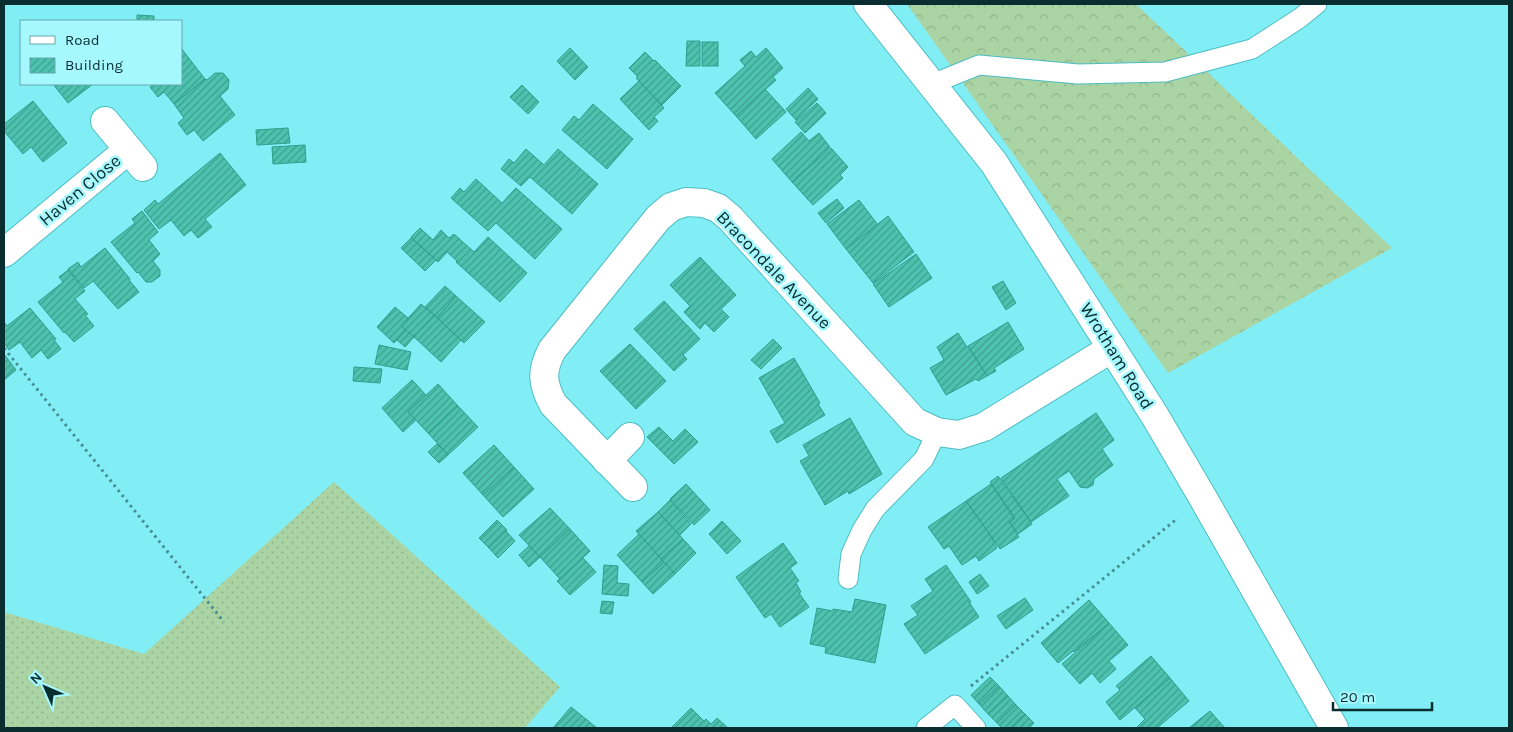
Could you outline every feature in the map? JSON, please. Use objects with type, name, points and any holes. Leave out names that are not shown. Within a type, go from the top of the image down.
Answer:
[{"type":"street","name":"Wrotham Road","points":[[868,4],[994,163],[1112,348],[1203,498],[1334,728]]},
{"type":"street","name":"Haven Close","points":[[4,253],[136,158],[105,121]]},
{"type":"street","name":"Bracondale Avenue","points":[[633,488],[553,404],[546,391],[544,378],[545,364],[552,350],[658,218],[671,207],[686,202],[704,203],[718,208],[730,218],[915,422],[937,432],[959,435],[984,427],[1112,348]]},
{"type":"street","points":[[607,460],[630,437]]},
{"type":"lane","points":[[932,84],[979,65],[1078,74],[1165,72],[1252,49],[1300,18],[1317,4]]},
{"type":"lane","points":[[848,579],[851,554],[875,508],[924,459],[937,432]]},
{"type":"lane","points":[[926,728],[955,705],[976,728]]},
{"type":"path","points":[[4,348],[224,622]]},
{"type":"path","points":[[955,705],[966,690],[1203,498]]},
{"type":"green space","points":[[907,4],[1136,4],[1392,248],[1168,373]]},
{"type":"green space","points":[[334,482],[560,687],[525,728],[4,728],[4,612],[144,654]]},
{"type":"building","points":[[137,15],[154,16],[154,20],[137,20]]},
{"type":"building","points":[[687,41],[700,41],[700,66],[686,66]]},
{"type":"building","points":[[702,42],[718,42],[718,66],[702,66]]},
{"type":"building","points":[[570,48],[588,67],[575,80],[557,61]]},
{"type":"building","points":[[766,48],[783,68],[773,77],[776,80],[736,116],[715,93],[745,66],[740,60],[751,51],[756,57]]},
{"type":"building","points":[[182,49],[205,79],[174,104],[164,92],[158,97],[150,87],[153,85],[182,85]]},
{"type":"building","points":[[645,52],[681,86],[662,105],[629,68]]},
{"type":"building","points":[[215,73],[223,73],[229,80],[228,89],[220,96],[235,115],[203,141],[194,130],[187,135],[178,123],[184,118],[174,104]]},
{"type":"building","points":[[639,81],[664,108],[654,117],[658,121],[649,130],[620,99]]},
{"type":"building","points":[[54,85],[92,85],[68,103]]},
{"type":"building","points":[[522,85],[539,102],[528,114],[510,97]]},
{"type":"building","points":[[808,88],[818,99],[796,120],[786,109]]},
{"type":"building","points":[[765,89],[786,112],[756,139],[736,116]]},
{"type":"building","points":[[33,101],[67,143],[43,162],[31,147],[23,154],[4,131],[4,124]]},
{"type":"building","points":[[817,103],[826,113],[805,133],[795,122]]},
{"type":"building","points":[[593,104],[633,139],[607,169],[562,130],[574,116],[579,120]]},
{"type":"building","points":[[288,128],[290,143],[257,145],[256,130]]},
{"type":"building","points":[[801,132],[809,141],[819,133],[830,147],[792,182],[772,159]]},
{"type":"building","points":[[305,145],[306,162],[273,164],[272,147]]},
{"type":"building","points":[[831,148],[848,167],[840,175],[843,178],[813,205],[792,182]]},
{"type":"building","points":[[526,149],[544,165],[558,149],[598,184],[572,214],[530,177],[521,186],[501,169],[509,159],[514,163]]},
{"type":"building","points":[[220,153],[246,185],[205,219],[212,227],[198,238],[191,230],[184,236],[171,220],[159,229],[144,210],[155,200],[158,204]]},
{"type":"building","points":[[476,179],[502,203],[516,188],[562,229],[535,259],[496,223],[488,231],[451,198],[460,188],[464,192]]},
{"type":"building","points":[[837,199],[844,208],[826,223],[818,213]]},
{"type":"building","points":[[859,200],[878,225],[846,249],[827,224]]},
{"type":"building","points":[[142,211],[158,232],[149,240],[160,254],[153,261],[160,270],[160,276],[152,282],[146,282],[111,242],[135,223],[132,219]]},
{"type":"building","points":[[888,216],[914,252],[873,283],[846,249]]},
{"type":"building","points":[[420,228],[433,240],[441,230],[449,238],[454,234],[474,252],[488,237],[527,273],[500,302],[447,252],[438,262],[411,237]]},
{"type":"building","points":[[411,238],[436,260],[425,271],[401,248]]},
{"type":"building","points":[[105,248],[139,292],[118,309],[93,281],[84,288],[68,269],[78,262],[81,267]]},
{"type":"building","points":[[916,254],[932,278],[889,307],[873,284]]},
{"type":"building","points":[[700,257],[736,295],[721,309],[729,317],[714,332],[705,323],[700,329],[684,312],[690,306],[670,285]]},
{"type":"building","points":[[68,270],[85,291],[75,299],[88,314],[85,315],[94,326],[74,342],[38,302],[63,282],[59,277]]},
{"type":"building","points":[[1003,281],[1016,303],[1006,310],[992,287]]},
{"type":"building","points":[[445,286],[456,296],[437,318],[425,307]]},
{"type":"building","points":[[456,296],[485,322],[464,343],[437,318]]},
{"type":"building","points":[[664,301],[700,339],[683,355],[687,359],[674,371],[634,329]]},
{"type":"building","points":[[421,304],[434,315],[414,337],[401,326]]},
{"type":"building","points":[[395,307],[408,318],[401,326],[406,330],[394,343],[377,327]]},
{"type":"building","points":[[30,308],[56,339],[54,340],[61,349],[48,359],[41,350],[32,358],[20,342],[9,350],[4,343],[4,322],[7,326]]},
{"type":"building","points":[[434,315],[461,340],[441,362],[414,337]]},
{"type":"building","points":[[1008,322],[1024,349],[994,368],[996,371],[987,376],[968,346]]},
{"type":"building","points":[[406,330],[414,337],[405,347],[397,340]]},
{"type":"building","points":[[958,333],[987,376],[978,381],[976,379],[946,395],[930,368],[944,360],[937,347]]},
{"type":"building","points":[[773,339],[782,348],[761,369],[751,360]]},
{"type":"building","points":[[630,344],[666,381],[636,409],[600,371]]},
{"type":"building","points":[[379,345],[411,352],[407,370],[375,364]]},
{"type":"building","points":[[4,354],[16,370],[4,380]]},
{"type":"building","points":[[794,358],[825,415],[777,443],[770,431],[785,423],[759,378]]},
{"type":"building","points":[[354,367],[382,369],[380,383],[353,381]]},
{"type":"building","points":[[412,380],[426,395],[408,412],[416,420],[403,432],[382,408]]},
{"type":"building","points":[[438,384],[458,406],[428,433],[408,412]]},
{"type":"building","points":[[458,406],[478,427],[448,455],[428,433]]},
{"type":"building","points":[[1096,413],[1114,440],[1102,449],[1113,465],[1094,479],[1093,485],[1087,488],[1080,487],[1069,471],[1057,479],[1069,496],[1031,522],[1001,478]]},
{"type":"building","points":[[850,418],[882,474],[849,494],[848,491],[825,505],[800,461],[809,456],[803,445]]},
{"type":"building","points":[[659,427],[673,441],[685,429],[698,442],[674,464],[647,437]]},
{"type":"building","points":[[437,444],[448,455],[439,463],[428,452]]},
{"type":"building","points":[[494,445],[514,467],[483,495],[463,473]]},
{"type":"building","points":[[514,467],[534,489],[503,517],[483,495]]},
{"type":"building","points":[[998,476],[1032,524],[1018,534],[1010,522],[1015,518],[990,482]]},
{"type":"building","points":[[686,484],[710,510],[694,525],[670,499]]},
{"type":"building","points":[[991,484],[1014,518],[1009,522],[1019,537],[1000,549],[966,501]]},
{"type":"building","points":[[670,500],[691,524],[680,535],[658,512]]},
{"type":"building","points":[[966,501],[997,548],[979,561],[976,556],[962,565],[949,546],[944,549],[928,527]]},
{"type":"building","points":[[550,508],[570,529],[540,557],[519,535]]},
{"type":"building","points":[[658,512],[683,539],[661,559],[636,531]]},
{"type":"building","points":[[497,520],[507,530],[489,548],[479,538]]},
{"type":"building","points":[[722,521],[741,541],[727,554],[709,534]]},
{"type":"building","points":[[570,529],[590,551],[560,579],[540,557]]},
{"type":"building","points":[[506,531],[515,541],[498,558],[489,548]]},
{"type":"building","points":[[639,534],[664,562],[642,582],[617,555]]},
{"type":"building","points":[[683,539],[696,553],[675,574],[661,559]]},
{"type":"building","points":[[783,543],[797,563],[790,568],[799,581],[796,583],[801,592],[799,593],[809,607],[780,627],[771,614],[765,618],[736,577]]},
{"type":"building","points":[[529,546],[540,557],[529,567],[519,555]]},
{"type":"building","points":[[583,558],[596,572],[570,595],[557,581]]},
{"type":"building","points":[[664,562],[675,574],[653,594],[642,582]]},
{"type":"building","points":[[604,565],[618,566],[617,583],[629,584],[628,596],[602,594]]},
{"type":"building","points":[[946,565],[979,617],[925,654],[904,624],[918,615],[911,606],[933,591],[925,579]]},
{"type":"building","points":[[980,574],[989,586],[977,594],[969,582]]},
{"type":"building","points":[[1025,598],[1033,610],[1006,629],[997,616]]},
{"type":"building","points":[[855,599],[886,605],[875,663],[825,653],[826,647],[810,644],[817,608],[852,612]]},
{"type":"building","points":[[1089,600],[1109,623],[1058,663],[1041,643]]},
{"type":"building","points":[[602,601],[614,602],[612,614],[600,613]]},
{"type":"building","points":[[1109,623],[1128,645],[1109,661],[1116,669],[1100,683],[1092,673],[1080,684],[1062,664]]},
{"type":"building","points":[[1151,656],[1170,678],[1120,720],[1106,702],[1120,690],[1116,686]]},
{"type":"building","points":[[990,677],[999,686],[979,704],[971,695]]},
{"type":"building","points":[[1170,678],[1189,701],[1157,728],[1136,728],[1145,719],[1135,708]]},
{"type":"building","points":[[999,686],[1008,696],[988,714],[979,704]]},
{"type":"building","points":[[1008,696],[1016,705],[997,723],[988,714]]},
{"type":"building","points":[[1016,705],[1025,714],[1010,728],[1002,728],[997,723]]},
{"type":"building","points":[[571,707],[597,728],[553,728]]},
{"type":"building","points":[[691,708],[704,721],[706,719],[711,724],[717,718],[728,728],[671,728]]},
{"type":"building","points":[[1210,711],[1225,728],[1189,728]]},
{"type":"building","points":[[1025,714],[1034,723],[1029,728],[1010,728]]}]
